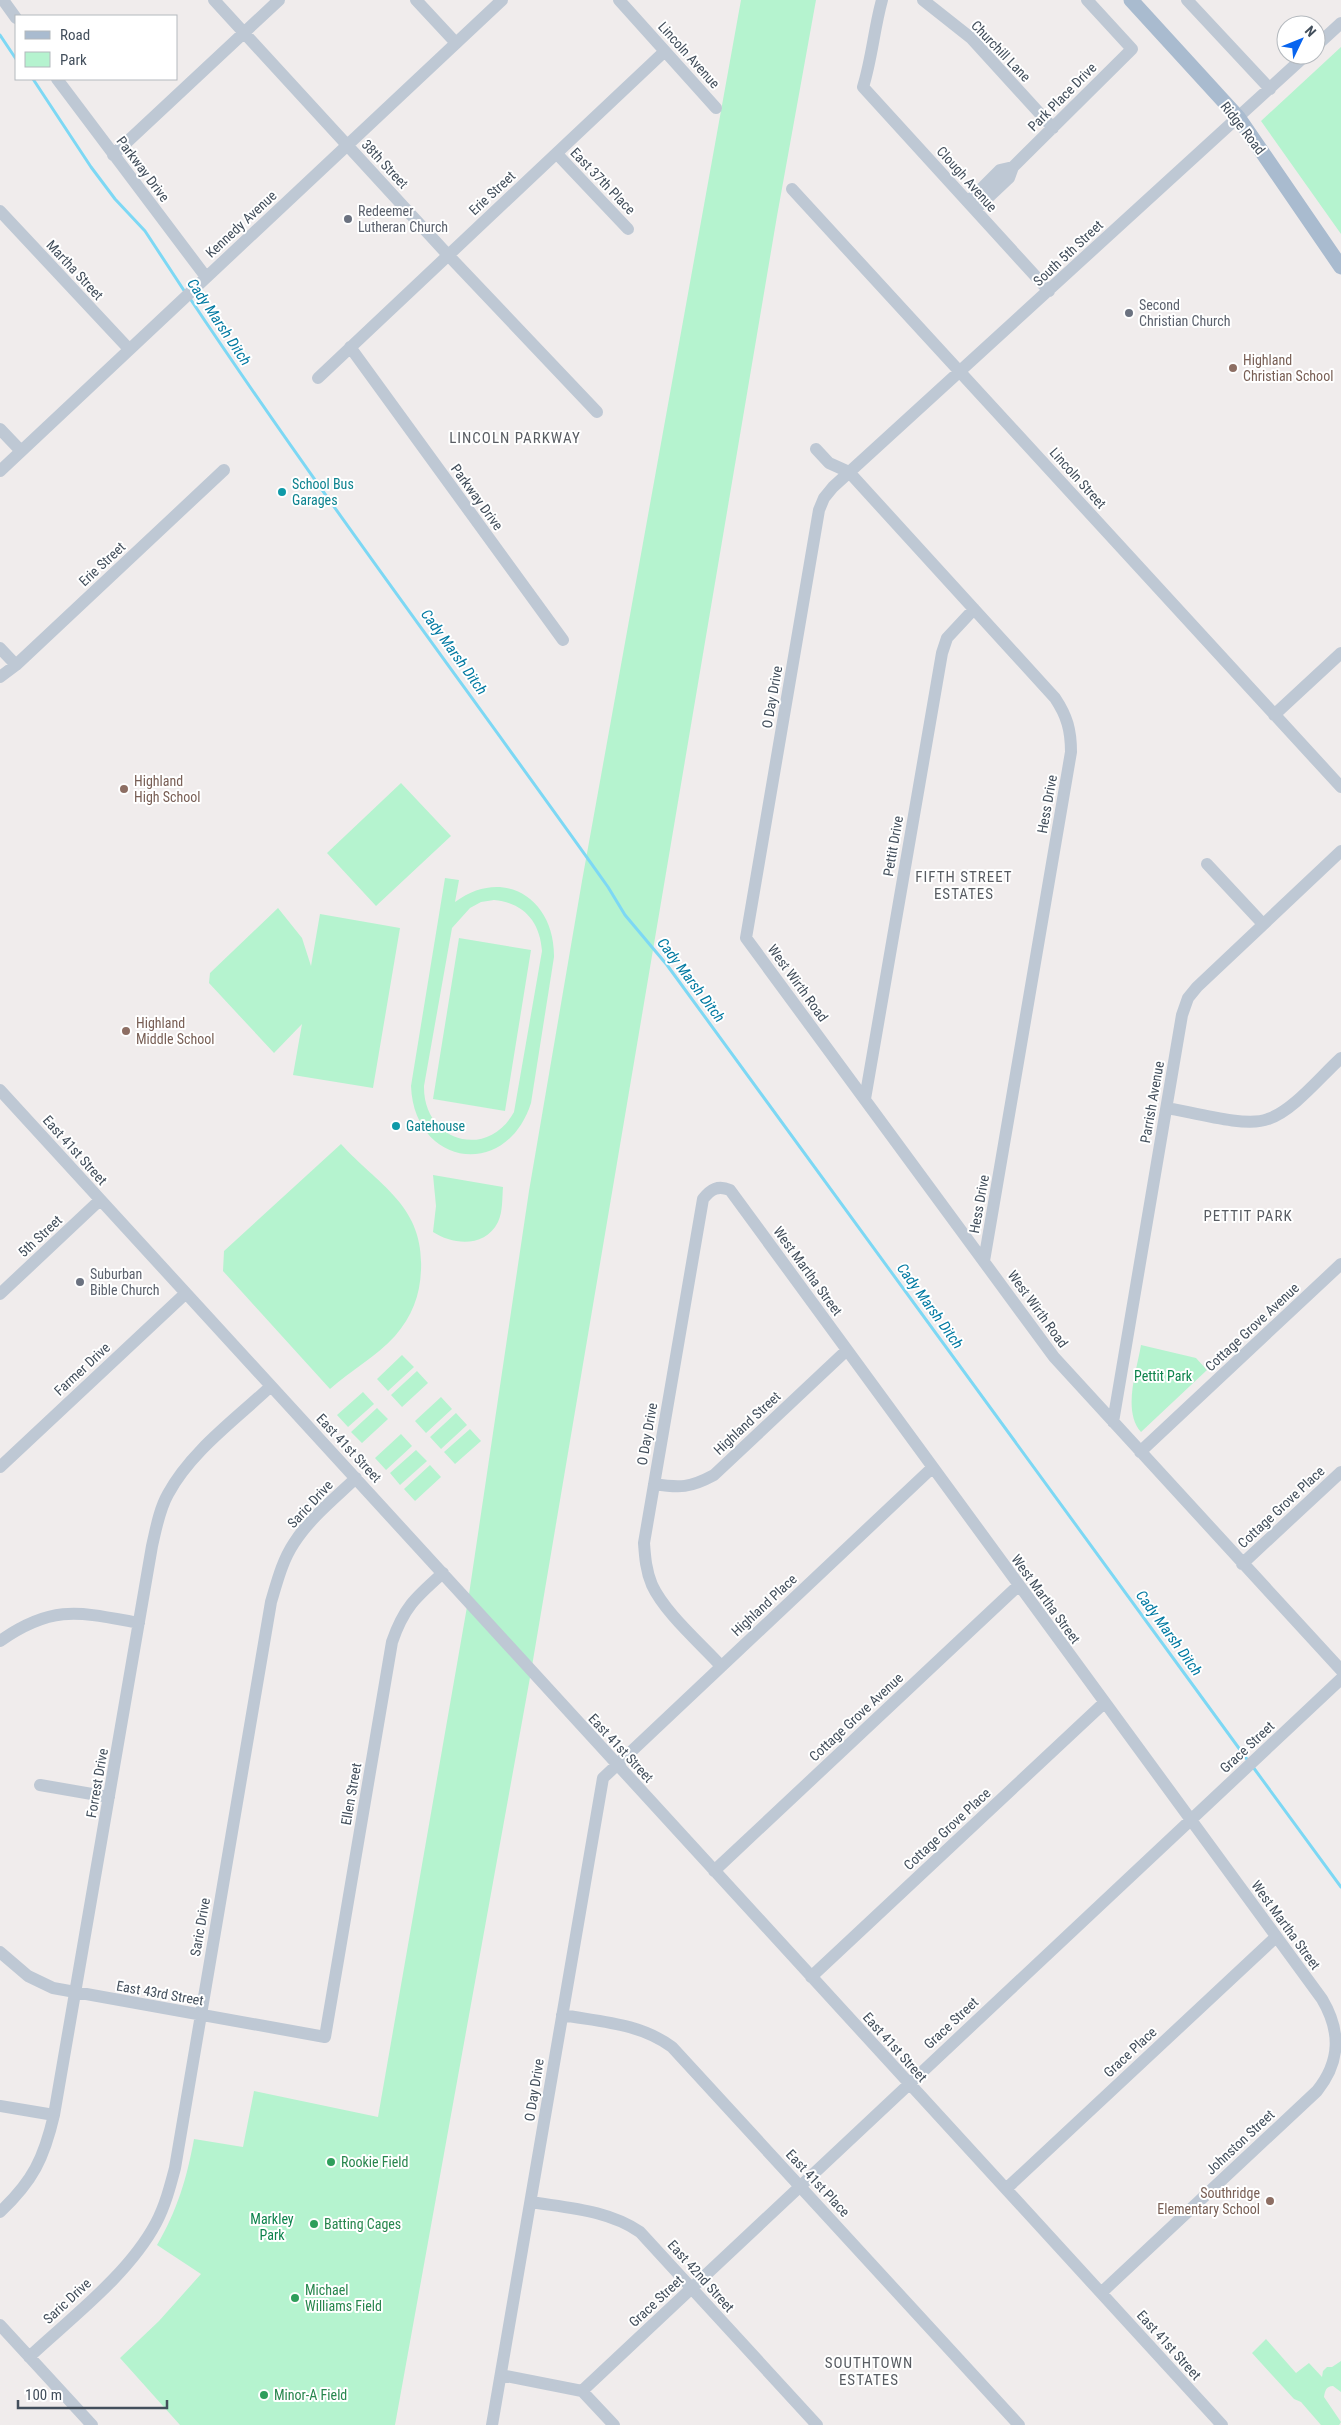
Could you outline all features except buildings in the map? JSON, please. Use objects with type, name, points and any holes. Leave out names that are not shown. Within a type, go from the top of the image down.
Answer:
[{"type":"main road","name":"Ridge Road","points":[[1131,0],[1238,118],[1341,267]]},
{"type":"street","points":[[3,0],[15,17]]},
{"type":"street","name":"38th Street","points":[[214,0],[448,255],[598,412]]},
{"type":"street","points":[[113,156],[278,0]]},
{"type":"street","points":[[416,0],[456,43]]},
{"type":"street","name":"Kennedy Avenue","points":[[0,471],[502,0]]},
{"type":"street","name":"Lincoln Avenue","points":[[618,0],[716,108]]},
{"type":"street","name":"Clough Avenue","points":[[882,0],[876,21],[872,56],[863,87],[1049,291]]},
{"type":"street","name":"Churchill Lane","points":[[923,0],[971,38],[1052,128]]},
{"type":"street","name":"Park Place Drive","points":[[972,206],[1000,170],[1013,167],[1132,49],[1087,0]]},
{"type":"street","points":[[1187,0],[1270,89]]},
{"type":"street","points":[[1326,37],[1341,23]]},
{"type":"street","name":"Erie Street","points":[[318,378],[666,51]]},
{"type":"street","name":"South 5th Street","points":[[849,472],[1295,65]]},
{"type":"street","name":"Parkway Drive","points":[[58,80],[113,156],[206,277]]},
{"type":"street","name":"East 37th Place","points":[[556,154],[628,229]]},
{"type":"street","name":"Lincoln Street","points":[[792,189],[1341,787]]},
{"type":"street","name":"Martha Street","points":[[0,212],[129,349]]},
{"type":"street","name":"Parkway Drive","points":[[350,347],[562,640]]},
{"type":"street","points":[[0,429],[21,451]]},
{"type":"street","name":"Hess Drive","points":[[816,449],[829,463],[849,472],[1055,698],[1066,714],[1071,733],[1071,752],[984,1261]]},
{"type":"street","name":"Erie Street","points":[[0,677],[16,665],[224,470]]},
{"type":"street","name":"O Day Drive","points":[[746,938],[819,510],[824,498],[849,472]]},
{"type":"street","name":"Pettit Drive","points":[[865,1099],[942,652],[947,638],[974,609]]},
{"type":"street","points":[[0,648],[16,665]]},
{"type":"street","points":[[1274,715],[1341,653]]},
{"type":"street","name":"Parrish Avenue","points":[[1113,1422],[1182,1015],[1188,998],[1341,851]]},
{"type":"street","points":[[1207,864],[1263,924]]},
{"type":"street","name":"West Wirth Road","points":[[746,938],[1054,1357],[1341,1670]]},
{"type":"street","points":[[1167,1108],[1250,1123],[1268,1120],[1284,1111],[1341,1058]]},
{"type":"street","name":"East 41st Street","points":[[2,1096],[356,1478],[443,1573],[495,1634],[1222,2425]]},
{"type":"street","name":"West Martha Street","points":[[715,1188],[723,1187],[730,1190],[1191,1820],[1329,2012],[1337,2043]]},
{"type":"street","name":"O Day Drive","points":[[715,1188],[703,1199],[644,1543],[646,1567],[653,1586],[664,1604],[721,1666]]},
{"type":"street","name":"5th Street","points":[[0,1294],[100,1200]]},
{"type":"street","name":"Cottage Grove Avenue","points":[[1140,1452],[1341,1264]]},
{"type":"street","name":"Farmer Drive","points":[[0,1467],[186,1293]]},
{"type":"street","name":"Highland Street","points":[[654,1484],[696,1485],[714,1475],[847,1350]]},
{"type":"street","name":"Forrest Drive","points":[[0,2212],[30,2181],[47,2146],[76,1994],[152,1546],[167,1495],[181,1473],[198,1455],[271,1386]]},
{"type":"street","name":"Highland Place","points":[[616,1764],[932,1468]]},
{"type":"street","name":"Cottage Grove Place","points":[[1242,1564],[1341,1472]]},
{"type":"street","name":"Saric Drive","points":[[29,2357],[118,2274],[140,2248],[156,2223],[167,2197],[175,2168],[271,1602],[281,1569],[293,1545],[311,1521],[356,1478]]},
{"type":"street","name":"Ellen Street","points":[[325,2037],[392,1642],[400,1619],[411,1602],[443,1573]]},
{"type":"street","name":"Cottage Grove Avenue","points":[[714,1871],[1018,1586]]},
{"type":"street","points":[[0,1642],[23,1625],[50,1616],[80,1613],[139,1623]]},
{"type":"street","name":"Grace Street","points":[[582,2391],[1341,1679]]},
{"type":"street","name":"Cottage Grove Place","points":[[811,1977],[1104,1703]]},
{"type":"street","name":"O Day Drive","points":[[492,2425],[603,1778],[616,1764]]},
{"type":"street","points":[[40,1785],[110,1797]]},
{"type":"street","name":"Grace Place","points":[[1006,2189],[1276,1937]]},
{"type":"street","name":"East 43rd Street","points":[[0,1952],[28,1976],[53,1988],[76,1994],[325,2037]]},
{"type":"street","name":"East 41st Place","points":[[562,2014],[636,2028],[655,2035],[672,2048],[1019,2425]]},
{"type":"street","name":"Johnston Street","points":[[1101,2293],[1317,2091],[1330,2071],[1337,2043]]},
{"type":"street","points":[[0,2106],[54,2115]]},
{"type":"street","name":"East 42nd Street","points":[[531,2202],[606,2215],[624,2221],[640,2232],[816,2425]]},
{"type":"street","points":[[0,2325],[92,2425]]},
{"type":"street","points":[[500,2375],[582,2391],[614,2425]]},
{"type":"green space","name":"Markley Park","points":[[741,0],[816,0],[777,216],[531,1672],[395,2425],[180,2425],[120,2358],[159,2321],[201,2274],[157,2245],[170,2220],[180,2194],[194,2139],[243,2147],[254,2091],[378,2117],[468,1601],[529,1191],[582,881]]},
{"type":"green space","points":[[1341,47],[1341,234],[1261,121],[1322,65],[1326,65],[1326,61]]},
{"type":"green space","points":[[401,783],[451,836],[376,906],[327,853]]},
{"type":"green space","points":[[445,878],[459,880],[455,902],[473,892],[491,887],[508,888],[523,894],[536,905],[546,919],[552,937],[554,957],[531,1103],[519,1128],[502,1144],[483,1153],[463,1154],[444,1147],[428,1133],[416,1113],[411,1086]],"holes":[[[494,900],[505,902],[522,910],[534,923],[541,941],[542,951],[514,1112],[502,1127],[488,1136],[473,1140],[458,1138],[445,1131],[434,1120],[426,1105],[424,1086],[452,928],[470,908],[481,902]]]},
{"type":"green space","points":[[278,908],[302,938],[311,966],[320,914],[400,928],[373,1088],[293,1075],[302,1024],[274,1053],[209,983],[210,973]]},
{"type":"green space","points":[[459,938],[531,950],[505,1111],[433,1099]]},
{"type":"green space","points":[[341,1144],[384,1185],[407,1213],[415,1229],[420,1248],[421,1270],[419,1288],[414,1305],[406,1321],[395,1336],[330,1389],[223,1271],[224,1251]]},
{"type":"green space","points":[[433,1175],[503,1187],[501,1213],[498,1222],[492,1230],[477,1240],[468,1242],[450,1240],[433,1232],[436,1206]]},
{"type":"green space","name":"Pettit Park","points":[[1141,1345],[1196,1358],[1207,1370],[1141,1432],[1135,1423],[1132,1413],[1132,1390]]},
{"type":"green space","points":[[402,1355],[414,1367],[388,1391],[377,1379]]},
{"type":"green space","points":[[417,1371],[428,1383],[402,1407],[391,1395]]},
{"type":"green space","points":[[363,1392],[374,1404],[348,1427],[337,1415]]},
{"type":"green space","points":[[441,1397],[452,1409],[426,1433],[415,1421]]},
{"type":"green space","points":[[377,1408],[388,1419],[362,1443],[351,1432]]},
{"type":"green space","points":[[456,1413],[467,1425],[441,1449],[430,1437]]},
{"type":"green space","points":[[470,1429],[481,1441],[455,1464],[444,1452]]},
{"type":"green space","points":[[401,1434],[412,1446],[386,1470],[375,1458]]},
{"type":"green space","points":[[416,1450],[427,1461],[400,1485],[390,1473]]},
{"type":"green space","points":[[430,1465],[441,1477],[415,1501],[404,1489]]},
{"type":"green space","points":[[1266,2339],[1296,2373],[1309,2363],[1322,2377],[1323,2371],[1327,2367],[1332,2367],[1341,2361],[1341,2392],[1331,2386],[1326,2389],[1324,2397],[1341,2422],[1339,2425],[1321,2425],[1301,2402],[1294,2399],[1252,2353]]},
{"type":"waterway","name":"Cady Marsh Ditch","points":[[0,35],[15,58]]},
{"type":"waterway","name":"Cady Marsh Ditch","points":[[34,80],[91,167],[115,199],[145,231],[185,292]]},
{"type":"waterway","name":"Cady Marsh Ditch","points":[[189,297],[291,446],[608,887],[625,915],[667,965],[1249,1762]]},
{"type":"waterway","name":"Cady Marsh Ditch","points":[[1253,1767],[1341,1887]]},
{"type":"place","name":"Redeemer Lutheran Church","points":[[348,219]]},
{"type":"place","name":"Second Christian Church","points":[[1129,313]]},
{"type":"place","name":"Highland Christian School","points":[[1233,368]]},
{"type":"place","name":"School Bus Garages","points":[[282,492]]},
{"type":"place","name":"Highland High School","points":[[124,789]]},
{"type":"place","name":"Highland Middle School","points":[[126,1031]]},
{"type":"place","name":"Gatehouse","points":[[396,1126]]},
{"type":"place","name":"Suburban Bible Church","points":[[80,1282]]},
{"type":"place","name":"Rookie Field","points":[[331,2162]]},
{"type":"place","name":"Southridge Elementary School","points":[[1270,2201]]},
{"type":"place","name":"Batting Cages","points":[[314,2224]]},
{"type":"place","name":"Michael Williams Field","points":[[295,2298]]},
{"type":"place","name":"Minor-A Field","points":[[264,2395]]},
{"type":"district","name":"LINCOLN PARKWAY","points":[[515,438]]},
{"type":"district","name":"FIFTH STREET ESTATES","points":[[964,886]]},
{"type":"district","name":"PETTIT PARK","points":[[1248,1216]]},
{"type":"district","name":"SOUTHTOWN ESTATES","points":[[869,2372]]}]
